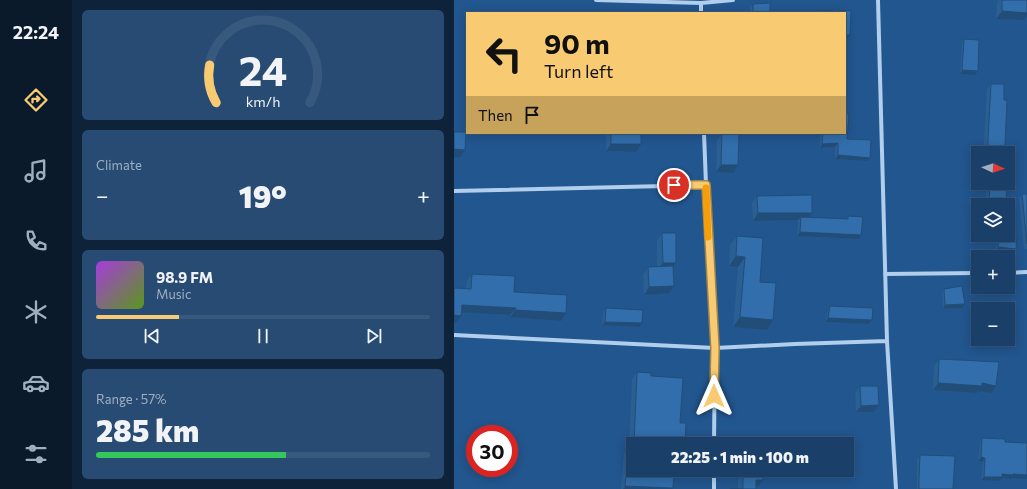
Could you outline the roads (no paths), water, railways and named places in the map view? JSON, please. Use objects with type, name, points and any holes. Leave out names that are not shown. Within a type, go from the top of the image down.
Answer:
[{"type":"street","points":[[596,0],[701,3],[733,0]]},
{"type":"street","points":[[878,0],[887,341],[896,489]]},
{"type":"street","points":[[701,3],[701,12]]},
{"type":"street","points":[[704,134],[715,348],[714,437]]},
{"type":"street","points":[[454,191],[706,185]]},
{"type":"street","points":[[1015,273],[1027,272]]},
{"type":"street","points":[[885,274],[971,273]]},
{"type":"street","points":[[454,335],[715,348],[887,341]]},
{"type":"street","points":[[714,477],[714,489]]}]
